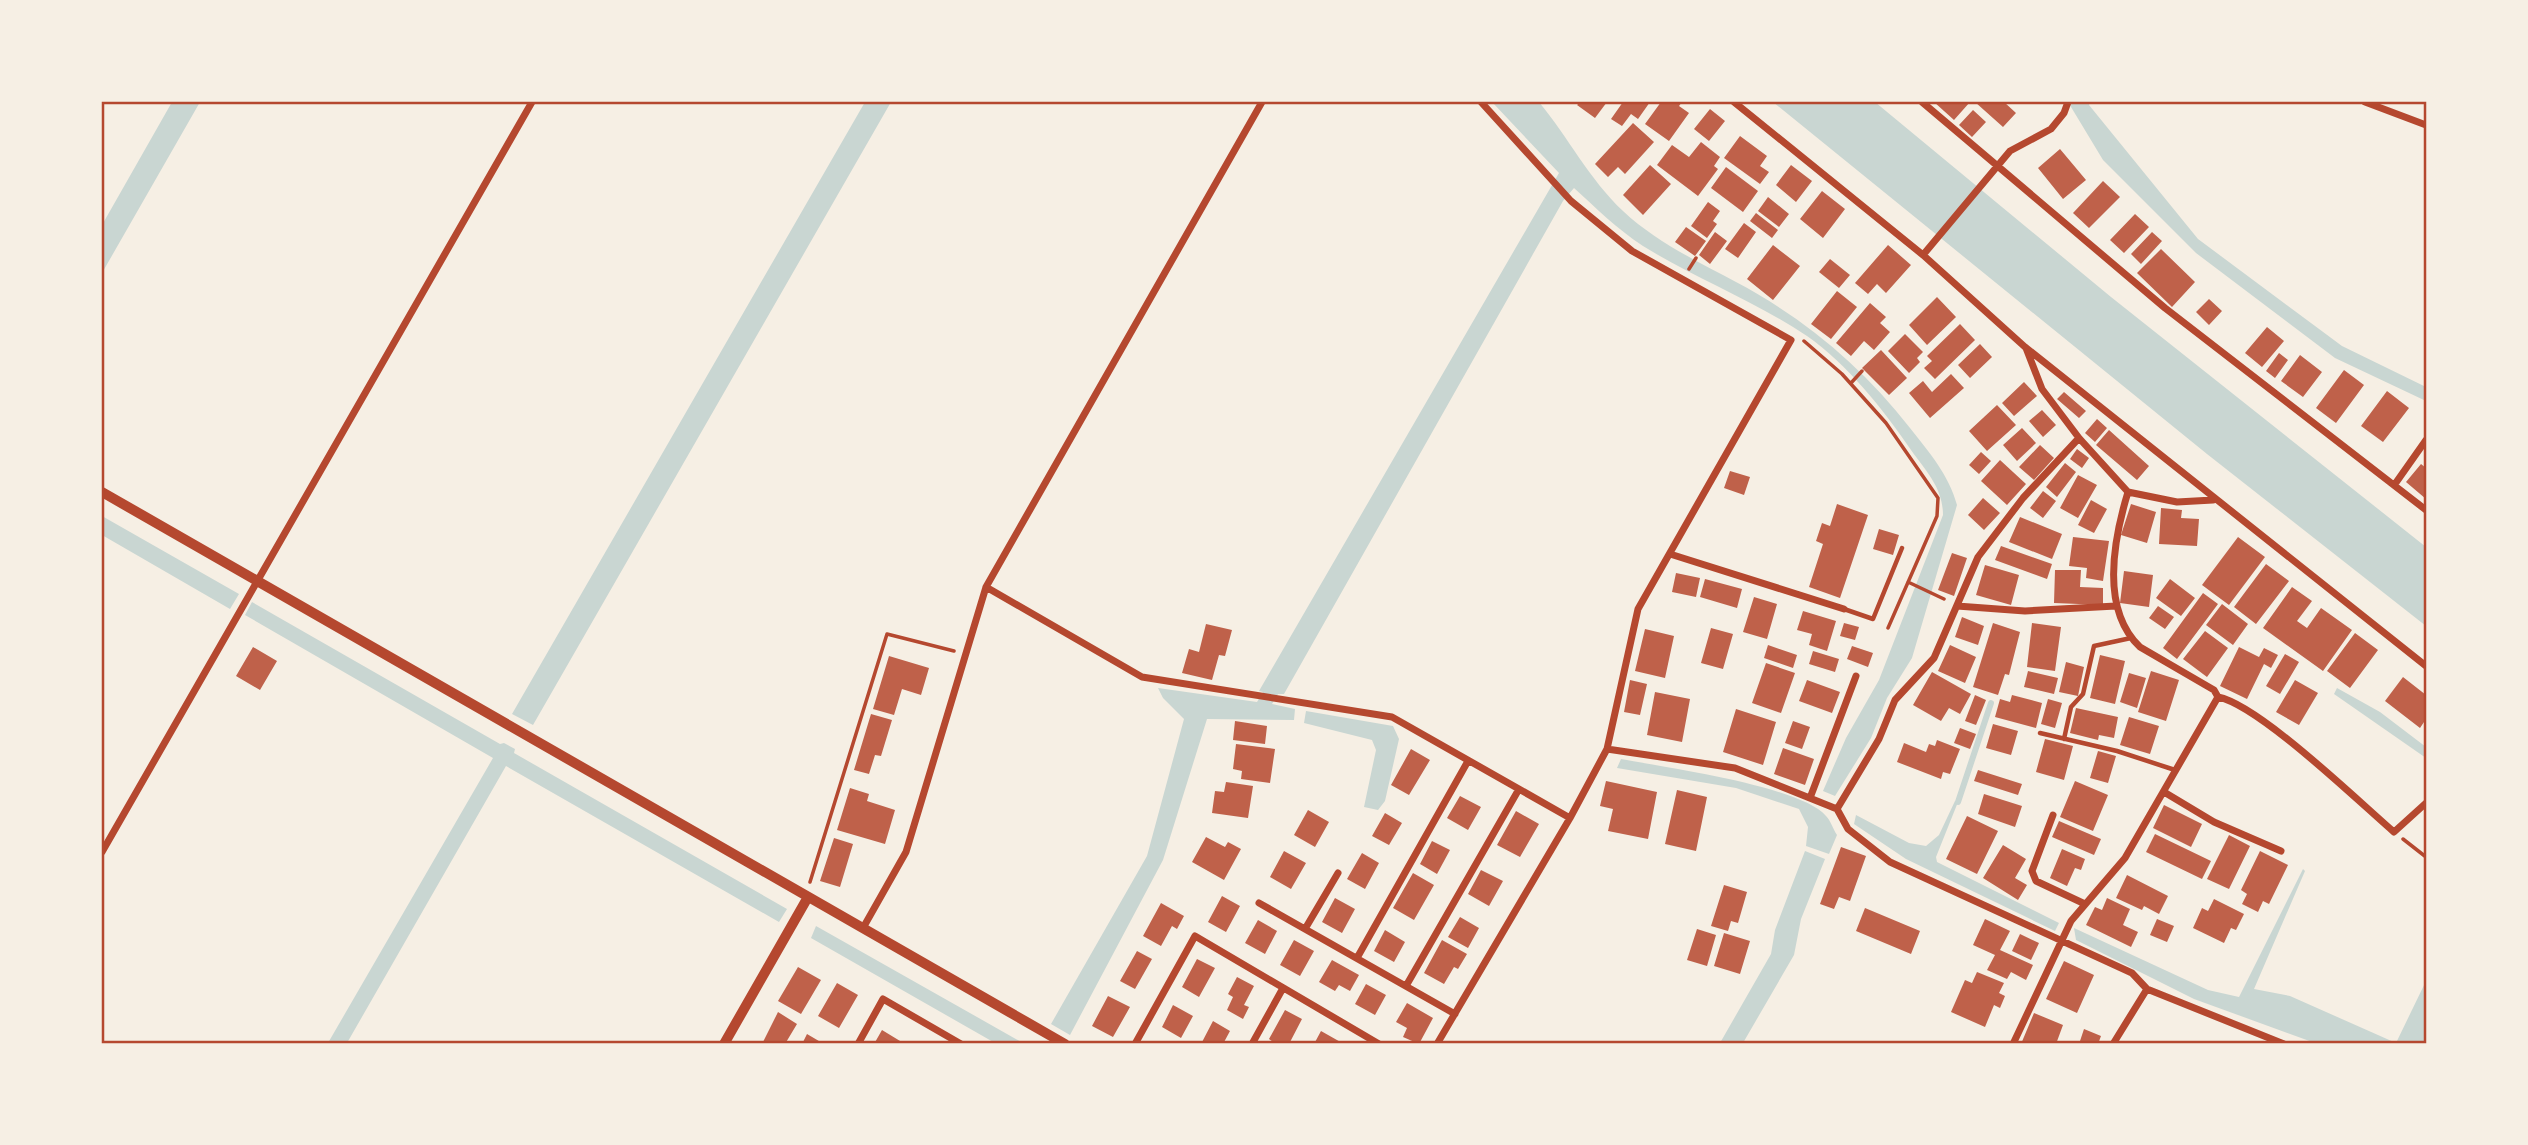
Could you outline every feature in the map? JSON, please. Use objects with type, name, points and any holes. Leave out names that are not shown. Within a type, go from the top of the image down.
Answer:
[{"type":"street","points":[[102,852],[532,102]]},
{"type":"street","points":[[863,928],[906,852],[986,587],[1262,102]]},
{"type":"street","points":[[1437,1044],[1570,818],[1607,749],[1638,609],[1791,340],[1632,251],[1571,201],[1481,102]]},
{"type":"street","points":[[1734,102],[1923,255],[2025,347],[2214,500],[2427,666]]},
{"type":"street","points":[[1922,102],[2165,308],[2427,510]]},
{"type":"street","points":[[1923,255],[2010,150],[2051,129],[2064,113],[2068,102]]},
{"type":"street","points":[[2365,102],[2427,125]]},
{"type":"street","points":[[2025,347],[2042,389],[2079,438],[2127,492],[2177,502],[2214,500]]},
{"type":"street","points":[[1837,809],[1880,739],[1895,700],[1934,658],[1978,557],[2023,498],[2079,438]]},
{"type":"street","points":[[2395,484],[2427,440]]},
{"type":"street","points":[[102,492],[1065,1044]]},
{"type":"street","points":[[2127,492],[2115,533],[2116,606],[2131,638],[2140,647],[2214,690],[2218,697],[2227,699],[2264,721],[2394,832],[2427,803]]},
{"type":"street","points":[[1670,554],[1844,609]]},
{"type":"street","points":[[986,587],[1142,677],[1392,717],[1570,818]]},
{"type":"street","points":[[1957,606],[2025,611],[2116,606]]},
{"type":"street","points":[[1811,798],[1856,676]]},
{"type":"street","points":[[2013,1044],[2071,921],[2125,859],[2218,697]]},
{"type":"street","points":[[1607,749],[1735,768],[1837,809],[1848,829],[1890,862],[2132,973],[2147,989],[2284,1044]]},
{"type":"street","points":[[1357,958],[1468,761]]},
{"type":"street","points":[[1406,986],[1519,789]]},
{"type":"street","points":[[2164,792],[2214,822],[2281,851]]},
{"type":"street","points":[[2053,815],[2032,871],[2036,881],[2085,904]]},
{"type":"street","points":[[1305,929],[1338,873]]},
{"type":"street","points":[[724,1044],[808,897]]},
{"type":"street","points":[[1259,903],[1455,1014]]},
{"type":"street","points":[[1135,1044],[1195,936],[1368,1041],[1379,1044]]},
{"type":"street","points":[[1252,1044],[1283,988]]},
{"type":"street","points":[[2113,1044],[2147,989]]},
{"type":"street","points":[[858,1044],[883,999],[961,1044]]},
{"type":"lane","points":[[1844,609],[1873,619],[1902,548]]},
{"type":"lane","points":[[2064,739],[2071,707],[2083,694],[2094,646],[2131,638]]},
{"type":"lane","points":[[2039,733],[2117,751],[2176,771]]},
{"type":"path","points":[[1791,340],[1804,341],[1850,383],[1885,423],[1938,498],[1937,516],[1888,628]]},
{"type":"path","points":[[1850,383],[1862,372]]},
{"type":"path","points":[[1908,582],[1937,596]]},
{"type":"path","points":[[808,897],[887,634],[966,654]]},
{"type":"path","points":[[2394,832],[2427,857]]},
{"type":"shaded area","points":[[172,102],[200,102],[102,273],[102,225]]},
{"type":"shaded area","points":[[865,102],[891,102],[533,725],[512,714]]},
{"type":"shaded area","points":[[1492,102],[1539,102],[1589,172],[1623,211],[1663,242],[1761,296],[1809,328],[1873,385],[1931,455],[1944,474],[1957,505],[1912,658],[1887,698],[1871,738],[1835,796],[1823,791],[1846,738],[1879,680],[1943,515],[1937,488],[1889,419],[1837,360],[1787,323],[1643,246],[1574,188],[1563,201],[1284,694],[1278,694],[1272,704],[1295,709],[1294,720],[1207,719],[1163,860],[1070,1035],[1051,1024],[1147,856],[1184,719],[1163,698],[1158,688],[1257,702],[1263,692],[1259,691],[1559,173]]},
{"type":"shaded area","points":[[1773,102],[1875,102],[2111,297],[2426,547],[2426,626],[2207,454]]},
{"type":"shaded area","points":[[2068,102],[2090,102],[2089,105],[2198,239],[2342,346],[2426,387],[2426,401],[2335,358],[2196,253],[2103,160]]},
{"type":"shaded area","points":[[102,516],[239,594],[230,609],[102,535]]},
{"type":"shaded area","points":[[252,602],[500,744],[504,743],[515,749],[514,753],[787,909],[779,922],[506,766],[347,1043],[328,1043],[493,758],[245,615]]},
{"type":"shaded area","points":[[2337,688],[2380,712],[2426,747],[2426,758],[2334,694]]},
{"type":"shaded area","points":[[1306,711],[1393,726],[1399,739],[1385,801],[1378,810],[1364,807],[1376,750],[1372,740],[1304,723]]},
{"type":"shaded area","points":[[1621,759],[1730,779],[1789,796],[1812,805],[1826,816],[1837,835],[1829,854],[1806,846],[1808,827],[1799,809],[1736,788],[1617,768]]},
{"type":"shaded area","points":[[1955,801],[1958,802],[1936,857],[1937,862],[2059,923],[2055,931],[1906,859],[1854,824],[1856,815],[1909,843],[1926,846],[1939,835]]},
{"type":"shaded area","points":[[1805,851],[1825,859],[1801,919],[1794,955],[1743,1043],[1720,1043],[1771,954],[1775,930]]},
{"type":"shaded area","points":[[2303,869],[2305,871],[2254,989],[2290,996],[2396,1043],[2315,1043],[2194,999],[2076,940],[2074,928],[2208,990],[2239,997]]},
{"type":"shaded area","points":[[816,926],[1023,1043],[995,1043],[811,938]]},
{"type":"shaded area","points":[[2426,981],[2424,1043],[2396,1043]]},
{"type":"building","points":[[1580,102],[1607,102],[1595,118],[1577,105]]},
{"type":"building","points":[[1623,102],[1650,102],[1638,119],[1631,114],[1622,126],[1611,119]]},
{"type":"building","points":[[1661,102],[1682,102],[1679,106],[1689,113],[1669,141],[1645,124]]},
{"type":"building","points":[[1934,102],[1970,102],[1954,120]]},
{"type":"building","points":[[1975,102],[2004,102],[2016,113],[2003,127]]},
{"type":"building","points":[[1710,109],[1725,121],[1709,141],[1694,129]]},
{"type":"building","points":[[1973,110],[1986,122],[1972,137],[1959,125]]},
{"type":"building","points":[[1633,123],[1654,142],[1625,174],[1618,167],[1608,177],[1595,164]]},
{"type":"building","points":[[1740,136],[1767,156],[1760,166],[1769,172],[1760,184],[1724,158]]},
{"type":"building","points":[[1701,142],[1720,157],[1714,166],[1718,169],[1698,196],[1657,165],[1672,145],[1689,157]]},
{"type":"building","points":[[2060,149],[2086,180],[2063,199],[2038,168]]},
{"type":"building","points":[[1650,165],[1671,184],[1643,215],[1623,195]]},
{"type":"building","points":[[1791,165],[1812,181],[1796,202],[1776,185]]},
{"type":"building","points":[[1726,167],[1758,191],[1743,212],[1711,188]]},
{"type":"building","points":[[2103,181],[2120,197],[2089,228],[2073,213]]},
{"type":"building","points":[[1822,191],[1845,209],[1823,238],[1800,219]]},
{"type":"building","points":[[1768,197],[1789,214],[1779,227],[1758,211]]},
{"type":"building","points":[[1708,202],[1720,211],[1713,221],[1717,224],[1707,238],[1691,226]]},
{"type":"building","points":[[1756,213],[1778,230],[1772,238],[1750,221]]},
{"type":"building","points":[[2135,214],[2149,227],[2124,253],[2110,240]]},
{"type":"building","points":[[1744,223],[1756,232],[1738,258],[1725,249]]},
{"type":"building","points":[[1686,227],[1706,241],[1695,256],[1675,242]]},
{"type":"building","points":[[1715,232],[1727,241],[1710,264],[1699,255]]},
{"type":"building","points":[[2152,232],[2162,241],[2141,264],[2131,254]]},
{"type":"building","points":[[1773,245],[1800,266],[1773,300],[1747,279]]},
{"type":"building","points":[[1888,245],[1911,265],[1886,293],[1877,284],[1868,294],[1855,283]]},
{"type":"building","points":[[2161,249],[2195,282],[2172,307],[2137,273]]},
{"type":"building","points":[[1830,259],[1850,275],[1839,288],[1819,272]]},
{"type":"building","points":[[1837,291],[1857,307],[1831,339],[1811,324]]},
{"type":"building","points":[[1937,297],[1956,317],[1927,345],[1909,325]]},
{"type":"building","points":[[2209,299],[2222,311],[2209,325],[2196,312]]},
{"type":"building","points":[[1870,303],[1886,317],[1880,323],[1890,332],[1874,350],[1864,341],[1851,356],[1836,343]]},
{"type":"building","points":[[1960,324],[1975,340],[1935,379],[1924,368],[1932,361],[1927,356]]},
{"type":"building","points":[[2267,327],[2284,341],[2262,367],[2245,353]]},
{"type":"building","points":[[1905,334],[1923,352],[1917,358],[1920,362],[1909,373],[1888,351]]},
{"type":"building","points":[[1980,344],[1992,357],[1970,378],[1958,365]]},
{"type":"building","points":[[1881,350],[1907,378],[1889,395],[1862,368]]},
{"type":"building","points":[[2279,353],[2288,360],[2275,378],[2266,371]]},
{"type":"building","points":[[2300,355],[2322,372],[2303,397],[2281,381]]},
{"type":"building","points":[[2344,370],[2364,385],[2336,423],[2316,408]]},
{"type":"building","points":[[1951,374],[1964,388],[1930,418],[1909,393],[1923,381],[1932,392]]},
{"type":"building","points":[[2024,382],[2037,396],[2014,416],[2002,403]]},
{"type":"building","points":[[2387,391],[2409,408],[2383,442],[2361,426]]},
{"type":"building","points":[[2064,392],[2086,411],[2079,418],[2057,399]]},
{"type":"building","points":[[1997,405],[2016,425],[1987,451],[1969,431]]},
{"type":"building","points":[[2042,410],[2056,425],[2043,437],[2029,421]]},
{"type":"building","points":[[2097,419],[2107,428],[2095,442],[2085,433]]},
{"type":"building","points":[[2022,428],[2036,443],[2017,461],[2003,445]]},
{"type":"building","points":[[2109,430],[2149,466],[2137,480],[2096,445]]},
{"type":"building","points":[[2040,445],[2054,458],[2034,480],[2019,467]]},
{"type":"building","points":[[2077,449],[2089,458],[2082,468],[2070,459]]},
{"type":"building","points":[[1981,452],[1991,461],[1979,474],[1969,465]]},
{"type":"building","points":[[2000,460],[2026,484],[2007,505],[1981,481]]},
{"type":"building","points":[[2065,463],[2076,472],[2057,497],[2046,487]]},
{"type":"building","points":[[2421,464],[2426,468],[2426,499],[2406,482]]},
{"type":"building","points":[[1730,471],[1750,477],[1744,495],[1724,488]]},
{"type":"building","points":[[2078,475],[2097,485],[2078,518],[2060,508]]},
{"type":"building","points":[[2043,491],[2056,501],[2043,518],[2030,508]]},
{"type":"building","points":[[1983,498],[2000,513],[1984,530],[1968,515]]},
{"type":"building","points":[[2091,500],[2107,509],[2094,533],[2078,525]]},
{"type":"building","points":[[1837,504],[1868,515],[1840,598],[1809,587],[1823,544],[1816,541],[1822,523],[1830,526]]},
{"type":"building","points":[[2131,504],[2156,512],[2147,543],[2121,535]]},
{"type":"building","points":[[2161,508],[2182,510],[2181,518],[2199,519],[2197,546],[2159,544]]},
{"type":"building","points":[[2020,517],[2062,534],[2052,559],[2009,542]]},
{"type":"building","points":[[1879,529],[1899,535],[1893,555],[1873,549]]},
{"type":"building","points":[[2073,537],[2109,541],[2103,581],[2086,578],[2087,568],[2069,566]]},
{"type":"building","points":[[2238,537],[2265,557],[2229,605],[2202,585]]},
{"type":"building","points":[[2001,546],[2052,564],[2047,579],[1995,560]]},
{"type":"building","points":[[1952,553],[1967,558],[1954,596],[1938,590]]},
{"type":"building","points":[[2266,564],[2289,581],[2256,624],[2234,607]]},
{"type":"building","points":[[1985,565],[2019,575],[2011,605],[1976,595]]},
{"type":"building","points":[[2055,570],[2081,570],[2080,587],[2103,588],[2103,605],[2054,603]]},
{"type":"building","points":[[2124,571],[2153,575],[2149,607],[2120,603]]},
{"type":"building","points":[[1676,573],[1700,578],[1696,597],[1672,592]]},
{"type":"building","points":[[1705,579],[1742,589],[1737,608],[1700,597]]},
{"type":"building","points":[[2170,579],[2195,598],[2181,616],[2156,598]]},
{"type":"building","points":[[2292,587],[2312,601],[2297,621],[2307,628],[2321,608],[2352,630],[2323,671],[2263,628]]},
{"type":"building","points":[[2203,593],[2218,604],[2177,659],[2163,648]]},
{"type":"building","points":[[1754,597],[1777,604],[1767,639],[1743,632]]},
{"type":"building","points":[[2222,604],[2248,624],[2233,645],[2206,625]]},
{"type":"building","points":[[2158,606],[2174,617],[2165,629],[2149,618]]},
{"type":"building","points":[[1803,611],[1836,621],[1827,651],[1809,645],[1812,634],[1797,630]]},
{"type":"building","points":[[1962,617],[1984,626],[1978,645],[1955,637]]},
{"type":"building","points":[[1844,623],[1859,627],[1855,640],[1840,636]]},
{"type":"building","points":[[1993,623],[2020,632],[2009,675],[2005,674],[1998,695],[1973,687]]},
{"type":"building","points":[[2032,623],[2061,627],[2055,671],[2027,667]]},
{"type":"building","points":[[1206,624],[1232,630],[1225,656],[1219,655],[1212,680],[1182,673],[1189,649],[1199,652]]},
{"type":"building","points":[[1711,628],[1733,634],[1723,669],[1701,663]]},
{"type":"building","points":[[1645,629],[1674,636],[1665,678],[1635,671]]},
{"type":"building","points":[[2205,631],[2228,648],[2207,677],[2183,659]]},
{"type":"building","points":[[2355,633],[2378,650],[2350,688],[2327,671]]},
{"type":"building","points":[[1768,645],[1797,655],[1793,668],[1764,658]]},
{"type":"building","points":[[1950,645],[1976,657],[1965,683],[1938,671]]},
{"type":"building","points":[[1852,646],[1873,653],[1868,667],[1847,659]]},
{"type":"building","points":[[253,647],[277,661],[260,690],[236,676]]},
{"type":"building","points":[[2239,647],[2259,657],[2264,648],[2278,655],[2271,668],[2264,664],[2247,699],[2220,686]]},
{"type":"building","points":[[1813,651],[1839,659],[1835,672],[1809,664]]},
{"type":"building","points":[[2285,654],[2299,662],[2280,694],[2266,686]]},
{"type":"building","points":[[2100,655],[2125,661],[2115,704],[2090,698]]},
{"type":"building","points":[[889,656],[929,668],[921,695],[902,689],[894,715],[873,709]]},
{"type":"building","points":[[2066,662],[2084,667],[2078,696],[2059,692]]},
{"type":"building","points":[[1766,663],[1795,673],[1781,713],[1752,703]]},
{"type":"building","points":[[2028,671],[2058,678],[2054,694],[2024,687]]},
{"type":"building","points":[[2151,671],[2179,680],[2166,721],[2138,712]]},
{"type":"building","points":[[1932,672],[1971,694],[1960,714],[1949,708],[1941,721],[1913,705]]},
{"type":"building","points":[[2129,673],[2146,678],[2137,708],[2120,702]]},
{"type":"building","points":[[2403,677],[2426,695],[2426,719],[2420,728],[2385,701]]},
{"type":"building","points":[[1630,680],[1647,684],[1640,715],[1624,712]]},
{"type":"building","points":[[1807,680],[1840,692],[1832,713],[1799,701]]},
{"type":"building","points":[[2295,680],[2318,693],[2299,725],[2276,712]]},
{"type":"building","points":[[1655,692],[1690,699],[1682,742],[1647,735]]},
{"type":"building","points":[[1975,695],[1986,700],[1976,725],[1965,721]]},
{"type":"building","points":[[2012,695],[2042,703],[2036,728],[1995,717],[2000,699],[2010,702]]},
{"type":"building","points":[[2048,699],[2062,703],[2055,728],[2041,724]]},
{"type":"building","points":[[2076,708],[2118,717],[2114,738],[2099,735],[2098,740],[2070,733]]},
{"type":"building","points":[[1736,709],[1776,722],[1763,765],[1723,752]]},
{"type":"building","points":[[871,714],[892,720],[881,756],[875,755],[869,774],[854,770]]},
{"type":"building","points":[[2129,717],[2159,726],[2150,754],[2120,745]]},
{"type":"building","points":[[1235,721],[1267,726],[1265,744],[1233,740]]},
{"type":"building","points":[[1793,721],[1810,727],[1802,749],[1785,743]]},
{"type":"building","points":[[1993,724],[2018,731],[2011,755],[1986,748]]},
{"type":"building","points":[[1960,728],[1976,734],[1970,749],[1954,743]]},
{"type":"building","points":[[2045,739],[2073,746],[2064,780],[2036,772]]},
{"type":"building","points":[[1937,740],[1960,749],[1950,774],[1943,772],[1941,779],[1897,762],[1904,743],[1926,752],[1929,744],[1935,746]]},
{"type":"building","points":[[1236,744],[1275,749],[1270,783],[1241,779],[1242,771],[1233,769]]},
{"type":"building","points":[[1783,748],[1814,759],[1805,785],[1774,774]]},
{"type":"building","points":[[1411,749],[1430,760],[1409,795],[1391,785]]},
{"type":"building","points":[[2098,751],[2116,756],[2108,783],[2090,778]]},
{"type":"building","points":[[1978,770],[2022,784],[2018,795],[1974,781]]},
{"type":"building","points":[[1606,781],[1657,792],[1648,839],[1608,831],[1613,809],[1600,806]]},
{"type":"building","points":[[2075,781],[2108,795],[2093,831],[2060,817]]},
{"type":"building","points":[[1226,782],[1253,786],[1248,818],[1212,813],[1215,791],[1224,792]]},
{"type":"building","points":[[850,788],[869,794],[867,801],[895,810],[885,844],[837,830]]},
{"type":"building","points":[[1677,790],[1707,797],[1696,851],[1665,844]]},
{"type":"building","points":[[1984,794],[2022,806],[2015,827],[1978,814]]},
{"type":"building","points":[[1460,796],[1481,807],[1468,830],[1447,818]]},
{"type":"building","points":[[2164,805],[2202,824],[2191,847],[2153,828]]},
{"type":"building","points":[[1308,810],[1329,822],[1315,847],[1294,835]]},
{"type":"building","points":[[1516,811],[1539,824],[1520,857],[1497,845]]},
{"type":"building","points":[[1385,813],[1402,823],[1389,845],[1372,836]]},
{"type":"building","points":[[1967,816],[1998,831],[1977,874],[1946,859]]},
{"type":"building","points":[[2059,821],[2101,839],[2094,855],[2052,837]]},
{"type":"building","points":[[2155,834],[2211,861],[2202,879],[2146,852]]},
{"type":"building","points":[[2229,835],[2250,846],[2229,889],[2207,879]]},
{"type":"building","points":[[1206,837],[1225,847],[1228,842],[1241,849],[1224,880],[1192,862]]},
{"type":"building","points":[[834,838],[853,844],[840,887],[820,881]]},
{"type":"building","points":[[1432,841],[1450,850],[1437,874],[1420,864]]},
{"type":"building","points":[[2003,845],[2026,859],[2015,878],[2027,885],[2018,900],[1983,878]]},
{"type":"building","points":[[1841,847],[1866,856],[1850,901],[1839,897],[1834,909],[1820,904]]},
{"type":"building","points":[[2062,849],[2085,859],[2081,870],[2075,868],[2067,886],[2050,878]]},
{"type":"building","points":[[1284,851],[1306,863],[1291,889],[1270,877]]},
{"type":"building","points":[[2260,851],[2288,865],[2269,904],[2263,901],[2258,912],[2242,904],[2247,894],[2241,890]]},
{"type":"building","points":[[1362,853],[1379,863],[1365,889],[1347,879]]},
{"type":"building","points":[[1481,870],[1503,881],[1489,906],[1468,894]]},
{"type":"building","points":[[1413,873],[1434,885],[1414,920],[1393,908]]},
{"type":"building","points":[[2127,875],[2168,896],[2159,914],[2144,906],[2142,910],[2116,898]]},
{"type":"building","points":[[1724,885],[1747,892],[1738,923],[1731,921],[1728,931],[1711,926]]},
{"type":"building","points":[[1222,896],[1240,906],[1226,932],[1208,922]]},
{"type":"building","points":[[1335,898],[1355,909],[1342,933],[1322,922]]},
{"type":"building","points":[[2107,898],[2130,909],[2123,925],[2138,932],[2131,947],[2086,925],[2095,907],[2102,910]]},
{"type":"building","points":[[2214,899],[2244,914],[2236,930],[2231,928],[2224,943],[2193,928],[2202,908],[2208,911]]},
{"type":"building","points":[[1161,903],[1184,916],[1177,929],[1172,926],[1161,946],[1143,936]]},
{"type":"building","points":[[1865,908],[1920,931],[1911,954],[1856,931]]},
{"type":"building","points":[[1460,917],[1479,928],[1468,948],[1448,937]]},
{"type":"building","points":[[1985,919],[2010,931],[2000,950],[2033,965],[2026,980],[2011,972],[2007,979],[1987,970],[1995,955],[1973,945]]},
{"type":"building","points":[[2157,919],[2174,926],[2167,942],[2150,935]]},
{"type":"building","points":[[1258,920],[1277,931],[1265,954],[1245,943]]},
{"type":"building","points":[[1697,929],[1716,935],[1707,966],[1687,960]]},
{"type":"building","points":[[1385,930],[1405,942],[1394,962],[1374,951]]},
{"type":"building","points":[[1724,933],[1750,941],[1740,974],[1714,966]]},
{"type":"building","points":[[2020,934],[2039,943],[2031,960],[2012,951]]},
{"type":"building","points":[[1294,940],[1314,951],[1300,976],[1280,965]]},
{"type":"building","points":[[1442,940],[1467,954],[1458,969],[1454,967],[1444,984],[1424,973]]},
{"type":"building","points":[[1137,951],[1152,959],[1135,989],[1120,981]]},
{"type":"building","points":[[1197,959],[1215,968],[1199,997],[1182,987]]},
{"type":"building","points":[[1332,960],[1359,975],[1350,991],[1339,985],[1335,991],[1319,982]]},
{"type":"building","points":[[2064,961],[2094,975],[2077,1013],[2046,999]]},
{"type":"building","points":[[798,967],[821,980],[801,1014],[778,1001]]},
{"type":"building","points":[[1977,972],[2004,983],[1999,993],[2005,996],[2000,1008],[1994,1005],[1985,1027],[1951,1012],[1965,980],[1972,983]]},
{"type":"building","points":[[1237,977],[1254,986],[1244,1005],[1249,1007],[1243,1019],[1227,1010],[1233,997],[1228,994]]},
{"type":"building","points":[[837,983],[858,995],[839,1028],[818,1016]]},
{"type":"building","points":[[1366,984],[1386,995],[1375,1015],[1355,1004]]},
{"type":"building","points":[[1108,996],[1130,1007],[1113,1037],[1092,1026]]},
{"type":"building","points":[[1407,1003],[1433,1018],[1419,1044],[1403,1037],[1407,1028],[1396,1022]]},
{"type":"building","points":[[1173,1005],[1193,1016],[1181,1038],[1162,1027]]},
{"type":"building","points":[[1285,1010],[1302,1019],[1289,1044],[1276,1044],[1269,1039]]},
{"type":"building","points":[[778,1012],[797,1024],[785,1044],[762,1044]]},
{"type":"building","points":[[2034,1013],[2063,1025],[2056,1044],[2021,1044]]},
{"type":"building","points":[[1213,1021],[1230,1031],[1223,1044],[1201,1044]]},
{"type":"building","points":[[2084,1029],[2101,1036],[2098,1044],[2079,1044]]},
{"type":"building","points":[[882,1030],[905,1044],[874,1044]]},
{"type":"building","points":[[1321,1031],[1344,1044],[1314,1044]]},
{"type":"building","points":[[807,1034],[824,1044],[802,1044]]},
{"type":"waterway","points":[[1958,802],[1991,703]]}]
